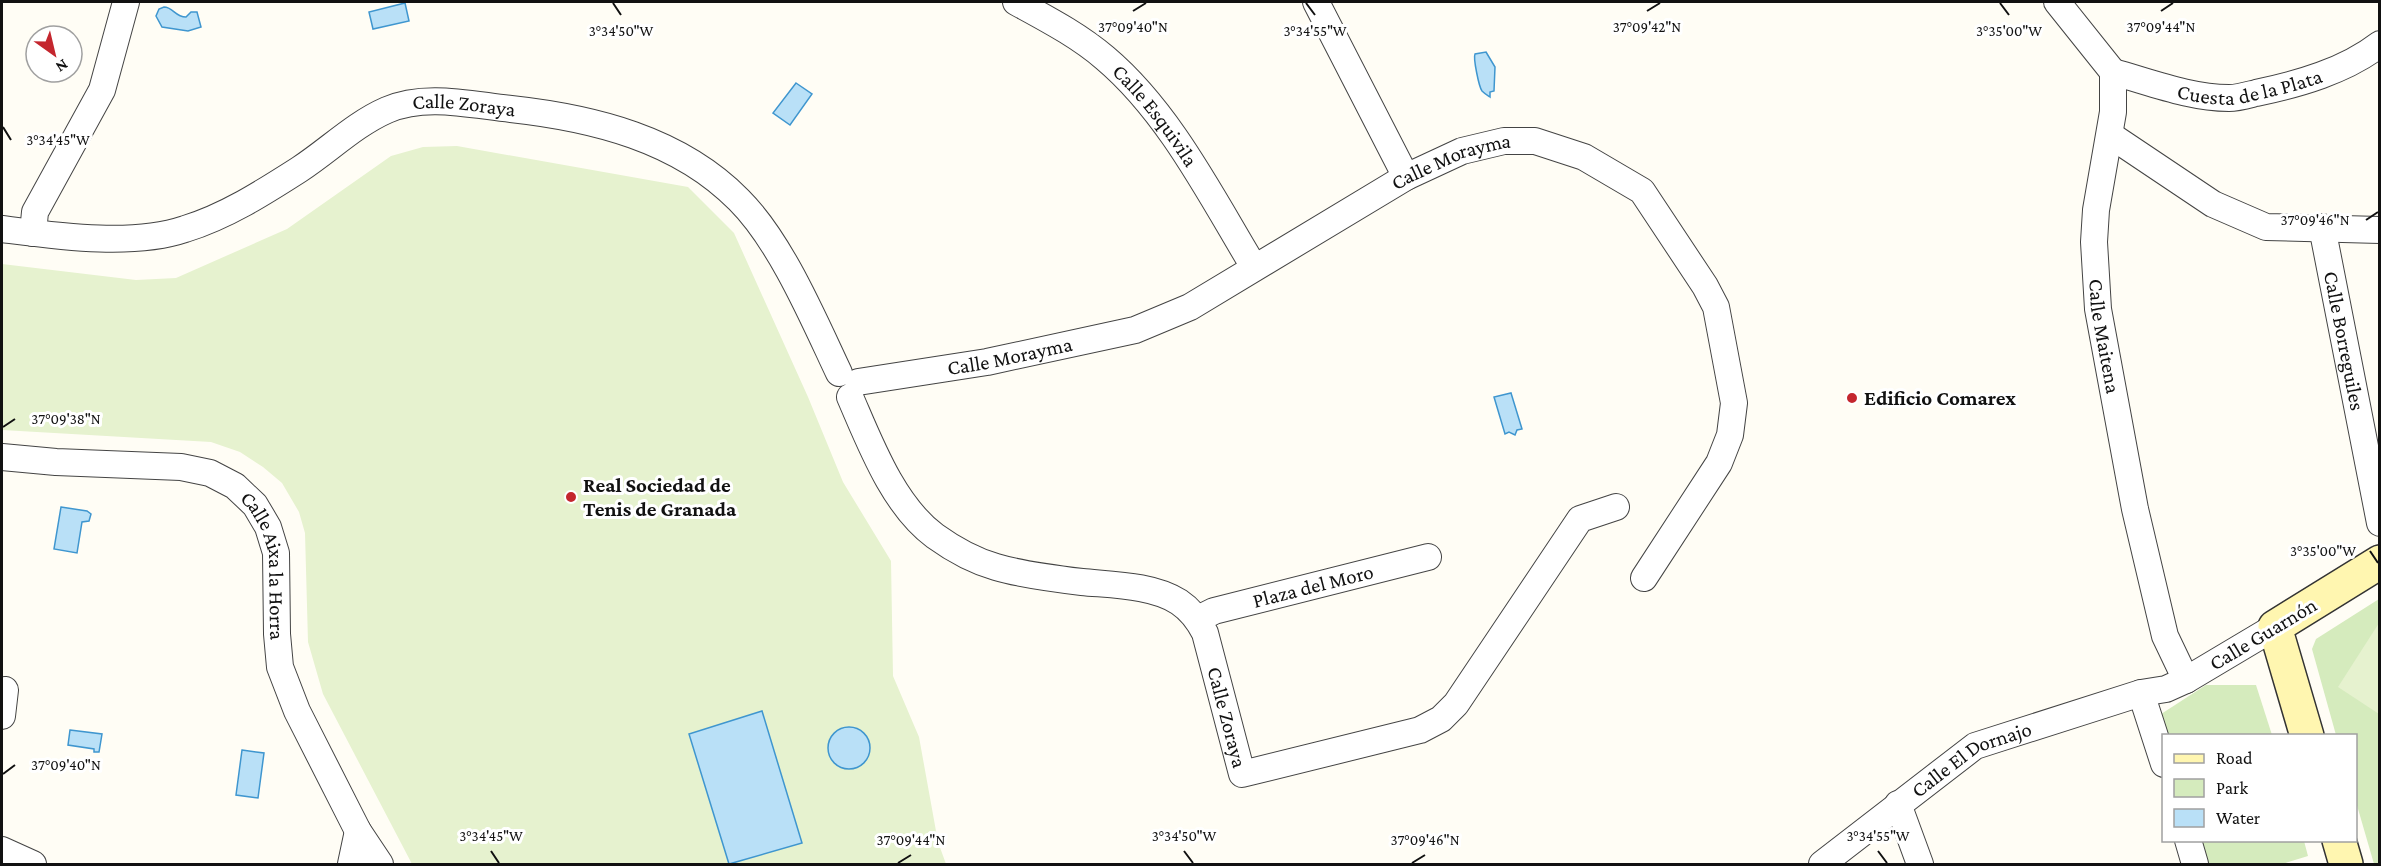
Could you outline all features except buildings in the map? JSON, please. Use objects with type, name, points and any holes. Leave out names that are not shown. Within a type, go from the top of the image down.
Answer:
[{"type":"street","points":[[33,233],[35,212],[102,90],[126,2]]},
{"type":"street","name":"Calle Esquivila","points":[[1016,2],[1067,29],[1106,59],[1140,92],[1173,136],[1254,267]]},
{"type":"street","points":[[1316,2],[1406,177]]},
{"type":"street","points":[[2057,2],[2090,41],[2112,72]]},
{"type":"street","name":"Cuesta de la Plata","points":[[2112,72],[2201,95],[2231,98],[2283,87],[2343,66],[2365,55],[2379,44]]},
{"type":"street","name":"Calle Maitena","points":[[2112,72],[2113,112],[2094,242],[2098,309],[2135,508],[2165,636],[2186,680]]},
{"type":"street","name":"Calle Zoraya","points":[[2,229],[136,239],[183,230],[245,203],[388,110],[416,102],[454,103],[551,113],[629,132],[681,155],[714,177],[741,202],[774,246],[807,304],[849,384],[873,448],[906,507],[934,535],[966,555],[996,567],[1078,582],[1141,588],[1179,601],[1198,619],[1204,633],[1242,774],[1420,730],[1442,719],[1456,704],[1580,519],[1616,507]]},
{"type":"street","points":[[2110,135],[2213,204],[2266,227],[2379,230]]},
{"type":"street","name":"Calle Morayma","points":[[849,384],[987,362],[1135,330],[1190,307],[1406,177],[1462,151],[1504,141],[1535,141],[1584,157],[1642,191],[1705,286],[1716,307],[1734,403],[1730,435],[1719,463],[1644,578]]},
{"type":"street","name":"Calle Borreguiles","points":[[2322,227],[2379,524]]},
{"type":"street","name":"Calle Aixa la Horra","points":[[2,457],[56,462],[182,467],[210,473],[235,486],[255,506],[268,526],[276,554],[277,634],[280,667],[297,711],[358,831],[380,864]]},
{"type":"street","name":"Plaza del Moro","points":[[1198,619],[1214,611],[1428,557]]},
{"type":"street","name":"Calle Guarnón","points":[[2141,693],[2166,689],[2186,680],[2379,562]]},
{"type":"street","points":[[2275,627],[2307,734]]},
{"type":"street","points":[[2,716],[5,690]]},
{"type":"street","points":[[2141,693],[2162,761]]},
{"type":"street","name":"Calle El Dornajo","points":[[1822,864],[1975,746],[2141,693]]},
{"type":"street","points":[[1898,804],[1920,864]]},
{"type":"street","points":[[351,864],[358,831]]},
{"type":"street","points":[[2189,842],[2195,864]]},
{"type":"street","points":[[2339,842],[2346,864]]},
{"type":"street","points":[[2,850],[33,864]]},
{"type":"green space","name":"Real Sociedad de Tenis de Granada","points":[[457,146],[688,187],[734,233],[808,397],[843,482],[891,561],[893,676],[919,737],[938,842],[946,864],[412,864],[323,694],[308,642],[305,533],[299,512],[282,483],[240,452],[211,442],[2,430],[2,264],[136,280],[176,278],[287,229],[391,156],[423,147]]},
{"type":"green space","points":[[2379,599],[2379,864],[2374,864],[2357,805],[2357,734],[2336,734],[2312,649],[2316,639]]},
{"type":"green space","points":[[2379,623],[2380,714],[2338,687]]},
{"type":"green space","points":[[2206,685],[2256,685],[2272,734],[2164,734],[2158,716]]},
{"type":"green space","points":[[2196,842],[2304,842],[2308,856],[2282,864],[2204,864]]},
{"type":"water","points":[[405,3],[409,21],[373,29],[369,12]]},
{"type":"water","points":[[164,7],[182,17],[186,17],[191,12],[197,12],[201,27],[188,31],[162,27],[156,16],[159,9]]},
{"type":"water","points":[[1486,52],[1495,67],[1494,91],[1490,92],[1490,97],[1481,88],[1475,61],[1475,54]]},
{"type":"water","points":[[796,83],[812,94],[790,125],[773,113]]},
{"type":"water","points":[[1511,393],[1522,429],[1517,430],[1515,435],[1509,432],[1505,434],[1494,397]]},
{"type":"water","points":[[61,507],[87,511],[91,514],[89,521],[82,522],[77,553],[54,549]]},
{"type":"water","points":[[762,711],[802,843],[729,864],[689,734]]},
{"type":"water","points":[[849,727],[864,733],[870,748],[864,763],[849,769],[834,763],[828,748],[834,733]]},
{"type":"water","points":[[70,730],[102,734],[99,752],[94,752],[94,749],[68,745]]},
{"type":"water","points":[[242,750],[264,753],[258,798],[236,795]]},
{"type":"place","name":"Edificio Comarex","points":[[1852,398]]},
{"type":"place","name":"Real Sociedad de Tenis de Granada","points":[[571,497]]}]
